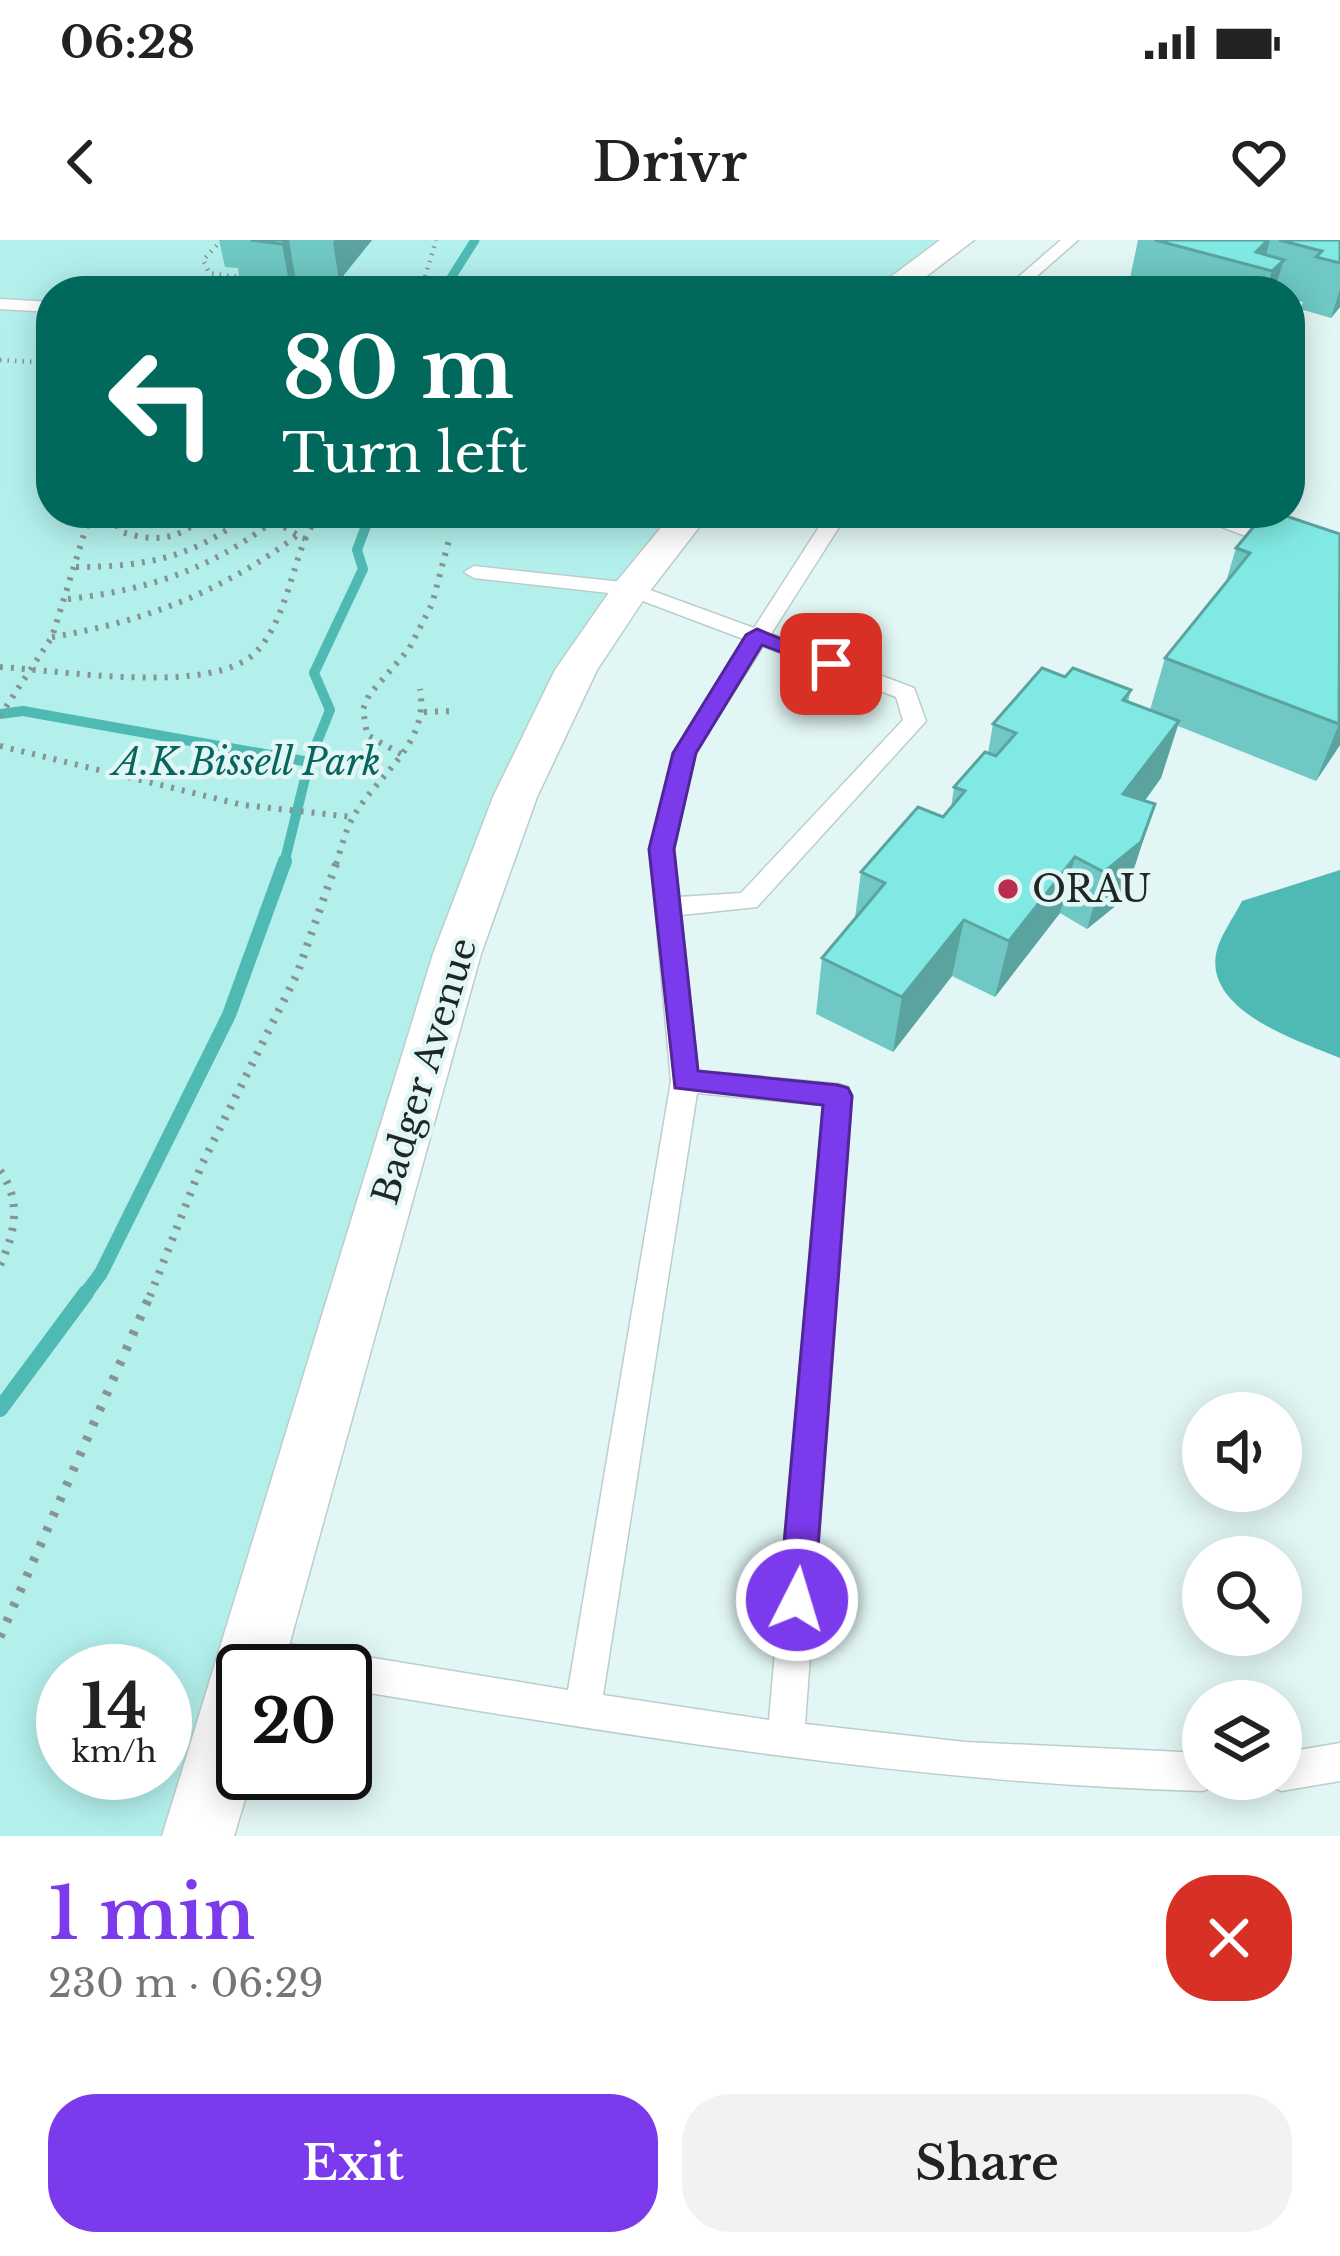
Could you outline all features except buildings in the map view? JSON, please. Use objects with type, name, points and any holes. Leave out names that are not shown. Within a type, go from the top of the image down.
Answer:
[{"type":"street","points":[[908,276],[959,240]]},
{"type":"street","name":"Badger Avenue","points":[[256,1644],[457,954],[515,797],[576,670],[680,528]]},
{"type":"street","name":"Badger Avenue","points":[[198,1836],[216,1777]]},
{"type":"lane","points":[[1028,276],[1070,240]]},
{"type":"lane","points":[[3,304],[36,307]]},
{"type":"lane","points":[[583,1708],[685,1081],[662,849],[684,753],[828,528]]},
{"type":"lane","points":[[1236,528],[1340,565]]},
{"type":"lane","points":[[474,572],[631,589],[906,693],[915,722],[748,901],[668,908]]},
{"type":"lane","points":[[685,1081],[838,1096],[786,1738]]},
{"type":"lane","points":[[372,1685],[1084,1772],[1182,1772]]},
{"type":"lane","points":[[1302,1768],[1340,1762]]},
{"type":"path","points":[[222,240],[203,260],[209,273],[232,276]]},
{"type":"path","points":[[426,276],[436,240]]},
{"type":"path","points":[[0,360],[36,362]]},
{"type":"path","points":[[0,716],[52,637],[68,599],[87,528]]},
{"type":"path","points":[[118,528],[136,538],[163,539],[191,528]]},
{"type":"path","points":[[76,567],[135,567],[179,558],[233,528]]},
{"type":"path","points":[[68,599],[127,593],[179,580],[221,561],[264,528]]},
{"type":"path","points":[[287,528],[302,536]]},
{"type":"path","points":[[0,667],[198,676],[236,668],[258,650],[308,528]]},
{"type":"path","points":[[52,637],[94,631],[187,602],[231,583],[302,536]]},
{"type":"path","points":[[401,754],[367,735],[363,710],[369,695],[409,649],[432,604],[448,540]]},
{"type":"path","points":[[0,1637],[128,1355],[202,1164],[297,974],[353,818],[401,754],[424,712],[421,688]]},
{"type":"path","points":[[424,712],[453,711]]},
{"type":"path","points":[[0,746],[243,805],[334,812],[353,818]]},
{"type":"path","points":[[0,1171],[11,1183],[16,1210],[8,1252],[0,1265]]},
{"type":"green space","name":"A.K.Bissell Park","points":[[0,240],[946,240],[894,276],[36,276],[36,528],[669,528],[585,636],[239,1644],[216,1644],[216,1711],[192,1781],[192,1644],[36,1644],[36,1800],[185,1800],[173,1836],[0,1836]]},
{"type":"shaded area","points":[[1340,870],[1340,1058],[1280,1033],[1240,1008],[1217,974],[1216,954],[1242,901]]},
{"type":"waterway","points":[[452,276],[475,240]]},
{"type":"waterway","points":[[309,762],[330,710],[314,673],[363,569],[357,550],[365,528]]},
{"type":"waterway","points":[[0,714],[23,711],[309,762]]},
{"type":"waterway","points":[[284,863],[309,762]]},
{"type":"waterway","points":[[84,1296],[101,1273],[229,1015],[284,863]]},
{"type":"waterway","points":[[0,1409],[86,1293]]},
{"type":"place","name":"ORAU","points":[[1008,889]]},
{"type":"route","points":[[797,1600],[838,1096],[685,1081],[662,849],[684,753],[757,635],[831,664]]}]
